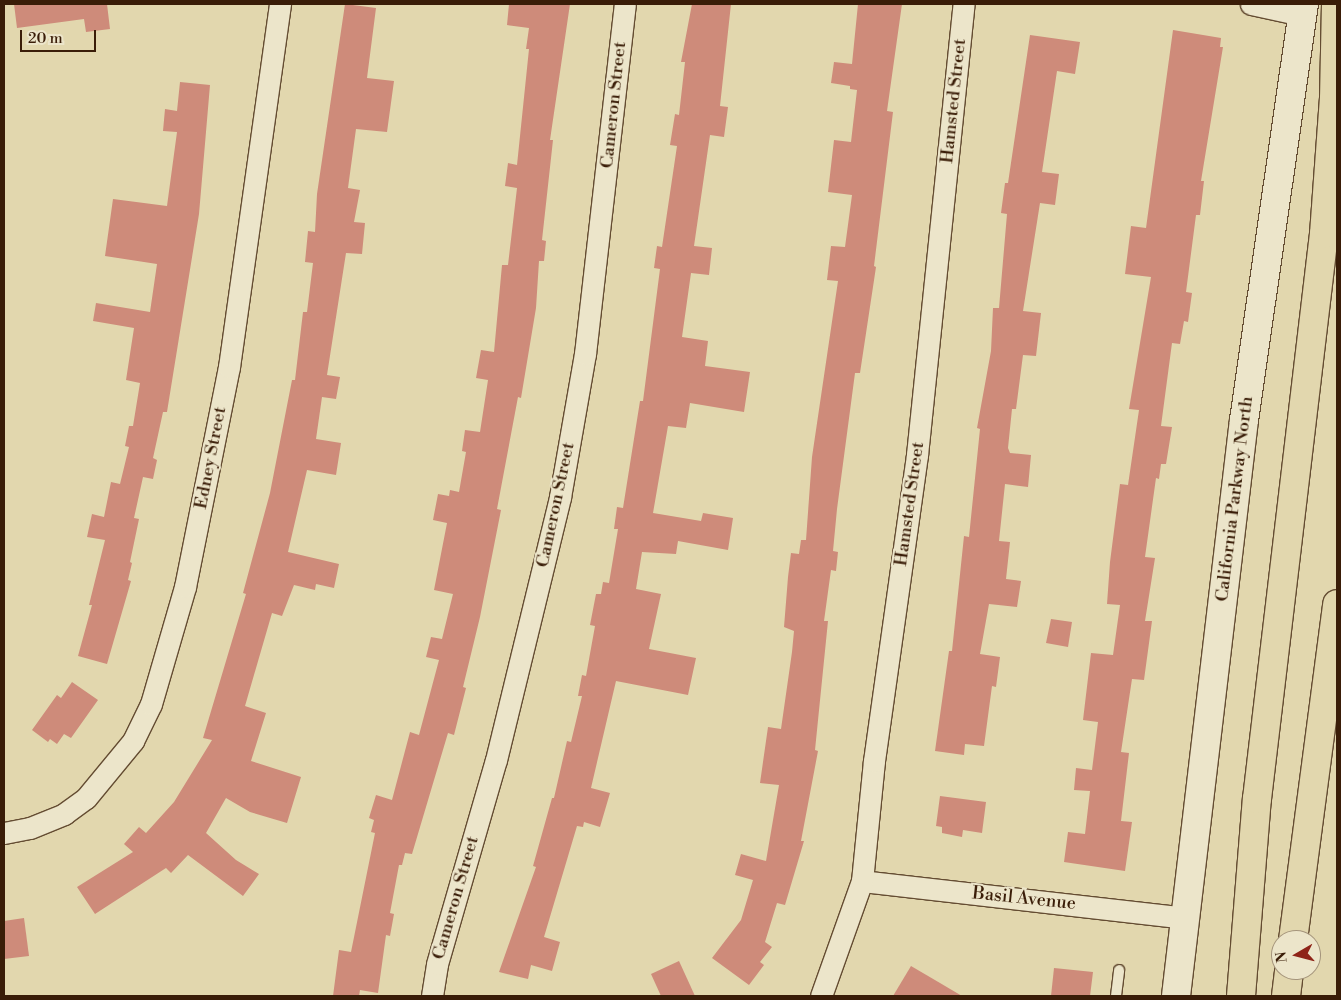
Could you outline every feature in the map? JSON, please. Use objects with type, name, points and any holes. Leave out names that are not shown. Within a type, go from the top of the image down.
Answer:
[{"type":"highway","points":[[1241,996],[1257,799],[1324,234],[1334,99],[1336,4]]},
{"type":"highway","points":[[1294,930],[1337,604]]},
{"type":"highway","points":[[1286,996],[1288,980]]},
{"type":"main road","name":"California Parkway North","points":[[1176,996],[1244,420],[1303,9]]},
{"type":"street","name":"Edney Street","points":[[4,833],[30,828],[64,814],[86,798],[133,741],[151,704],[185,587],[229,367],[280,4]]},
{"type":"street","name":"Cameron Street","points":[[432,996],[437,964],[496,760],[560,497],[585,354],[624,4]]},
{"type":"street","name":"Hamsted Street","points":[[821,996],[862,881],[874,761],[917,455],[964,4]]},
{"type":"street","points":[[1251,4],[1303,9]]},
{"type":"street","name":"Basil Avenue","points":[[862,881],[1185,918]]},
{"type":"lane","points":[[1116,996],[1119,970]]},
{"type":"building","points":[[14,4],[107,4],[110,29],[86,32],[84,19],[17,28]]},
{"type":"building","points":[[345,4],[376,8],[367,78],[394,81],[387,132],[356,129],[348,188],[360,190],[354,222],[365,223],[362,254],[346,253],[327,375],[340,377],[336,399],[322,397],[316,439],[341,443],[336,475],[307,470],[288,552],[339,564],[334,588],[316,584],[315,590],[294,585],[282,616],[272,613],[245,706],[266,713],[251,761],[301,777],[287,823],[250,812],[226,798],[206,833],[236,860],[259,874],[243,896],[188,855],[171,873],[166,868],[95,914],[77,887],[133,852],[124,844],[139,827],[146,833],[174,802],[212,740],[203,738],[246,594],[243,593],[270,493],[292,380],[295,380],[303,312],[307,312],[313,263],[305,262],[308,231],[315,232],[317,194]]},
{"type":"building","points":[[509,4],[570,4],[550,140],[553,140],[542,240],[546,241],[544,261],[539,261],[536,308],[521,398],[518,397],[497,509],[501,510],[480,617],[463,687],[466,688],[454,735],[448,733],[412,854],[405,853],[402,865],[399,865],[390,913],[394,914],[390,936],[386,935],[378,993],[360,990],[359,996],[333,996],[339,950],[351,952],[375,833],[371,832],[374,820],[369,818],[376,795],[392,800],[410,732],[419,735],[439,660],[426,657],[431,637],[442,639],[453,594],[434,590],[447,523],[433,520],[438,494],[449,496],[450,490],[459,492],[466,452],[462,451],[465,430],[480,432],[488,380],[476,378],[481,350],[494,352],[502,265],[508,265],[517,188],[505,186],[508,163],[517,165],[529,49],[526,49],[529,28],[507,25]]},
{"type":"building","points":[[692,4],[731,4],[720,106],[728,107],[724,137],[710,135],[694,246],[712,248],[709,275],[691,273],[682,337],[708,341],[705,366],[750,372],[744,412],[690,403],[686,428],[668,426],[653,513],[701,521],[703,513],[733,518],[728,550],[678,541],[676,554],[642,552],[636,589],[661,594],[649,649],[696,658],[688,695],[616,681],[591,788],[610,793],[600,827],[584,822],[583,827],[577,826],[544,937],[560,942],[552,971],[531,965],[528,979],[499,972],[536,867],[533,866],[552,798],[554,798],[567,741],[571,742],[582,696],[578,696],[582,675],[586,676],[595,626],[590,625],[596,594],[601,594],[603,582],[609,583],[618,529],[614,529],[617,507],[623,508],[640,401],[643,401],[660,269],[654,268],[657,246],[662,247],[677,146],[670,145],[675,114],[679,115],[685,62],[681,62]]},
{"type":"building","points":[[858,4],[902,4],[887,111],[893,112],[874,266],[876,267],[860,373],[855,373],[837,509],[833,551],[838,552],[836,571],[831,570],[824,621],[828,621],[815,750],[818,751],[801,841],[804,841],[785,905],[777,903],[765,942],[772,947],[760,962],[764,965],[749,985],[712,958],[741,920],[753,880],[735,875],[741,854],[766,861],[779,785],[760,783],[768,727],[781,729],[792,652],[794,631],[784,627],[788,577],[791,553],[799,554],[801,540],[806,540],[812,457],[838,281],[827,280],[831,246],[845,247],[852,195],[828,192],[834,140],[851,142],[857,90],[850,89],[850,86],[831,83],[834,62],[852,64]]},
{"type":"building","points":[[1173,30],[1221,38],[1220,47],[1223,47],[1201,181],[1204,181],[1200,215],[1196,215],[1186,292],[1192,293],[1188,322],[1184,321],[1180,344],[1172,343],[1161,426],[1172,427],[1166,464],[1161,464],[1159,479],[1156,478],[1145,557],[1155,558],[1145,621],[1152,621],[1144,680],[1132,679],[1121,752],[1129,753],[1121,821],[1132,822],[1125,871],[1064,862],[1068,832],[1085,834],[1090,791],[1074,790],[1076,768],[1092,770],[1098,722],[1083,720],[1091,653],[1113,655],[1120,605],[1107,604],[1110,562],[1120,484],[1128,485],[1139,410],[1129,409],[1151,277],[1125,274],[1131,226],[1146,228]]},
{"type":"building","points":[[1030,35],[1080,42],[1075,74],[1057,71],[1042,172],[1059,174],[1055,205],[1040,203],[1023,311],[1041,313],[1036,356],[1023,355],[1016,409],[1012,409],[1008,448],[1010,453],[1031,455],[1028,487],[1005,484],[999,541],[1010,542],[1006,579],[1021,581],[1017,607],[989,604],[980,654],[1000,657],[996,687],[992,686],[984,746],[965,744],[964,755],[935,751],[949,651],[952,651],[964,536],[969,537],[980,429],[977,428],[991,351],[993,308],[999,308],[1007,214],[1001,213],[1005,183],[1008,183]]},
{"type":"building","points":[[180,82],[210,85],[199,214],[167,412],[163,412],[153,458],[157,460],[153,479],[143,477],[134,518],[139,519],[130,562],[132,563],[128,580],[131,581],[107,664],[78,656],[92,605],[89,605],[105,540],[87,537],[92,514],[104,517],[111,482],[120,484],[129,447],[125,446],[129,426],[133,426],[140,383],[126,380],[134,328],[93,321],[96,303],[150,312],[157,264],[105,256],[113,199],[167,206],[177,132],[163,131],[165,109],[177,111]]},
{"type":"building","points":[[1051,619],[1072,622],[1068,647],[1046,643]]},
{"type":"building","points":[[72,682],[98,700],[71,738],[64,734],[57,744],[50,739],[48,742],[32,730],[57,695],[61,698]]},
{"type":"building","points":[[940,796],[986,802],[982,833],[963,830],[962,837],[942,833],[942,827],[936,826]]},
{"type":"building","points":[[24,918],[29,956],[4,959],[4,921]]},
{"type":"building","points":[[679,961],[695,996],[661,996],[651,974]]},
{"type":"building","points":[[911,966],[940,983],[962,996],[893,996]]},
{"type":"building","points":[[1054,968],[1093,972],[1090,996],[1051,996]]}]
